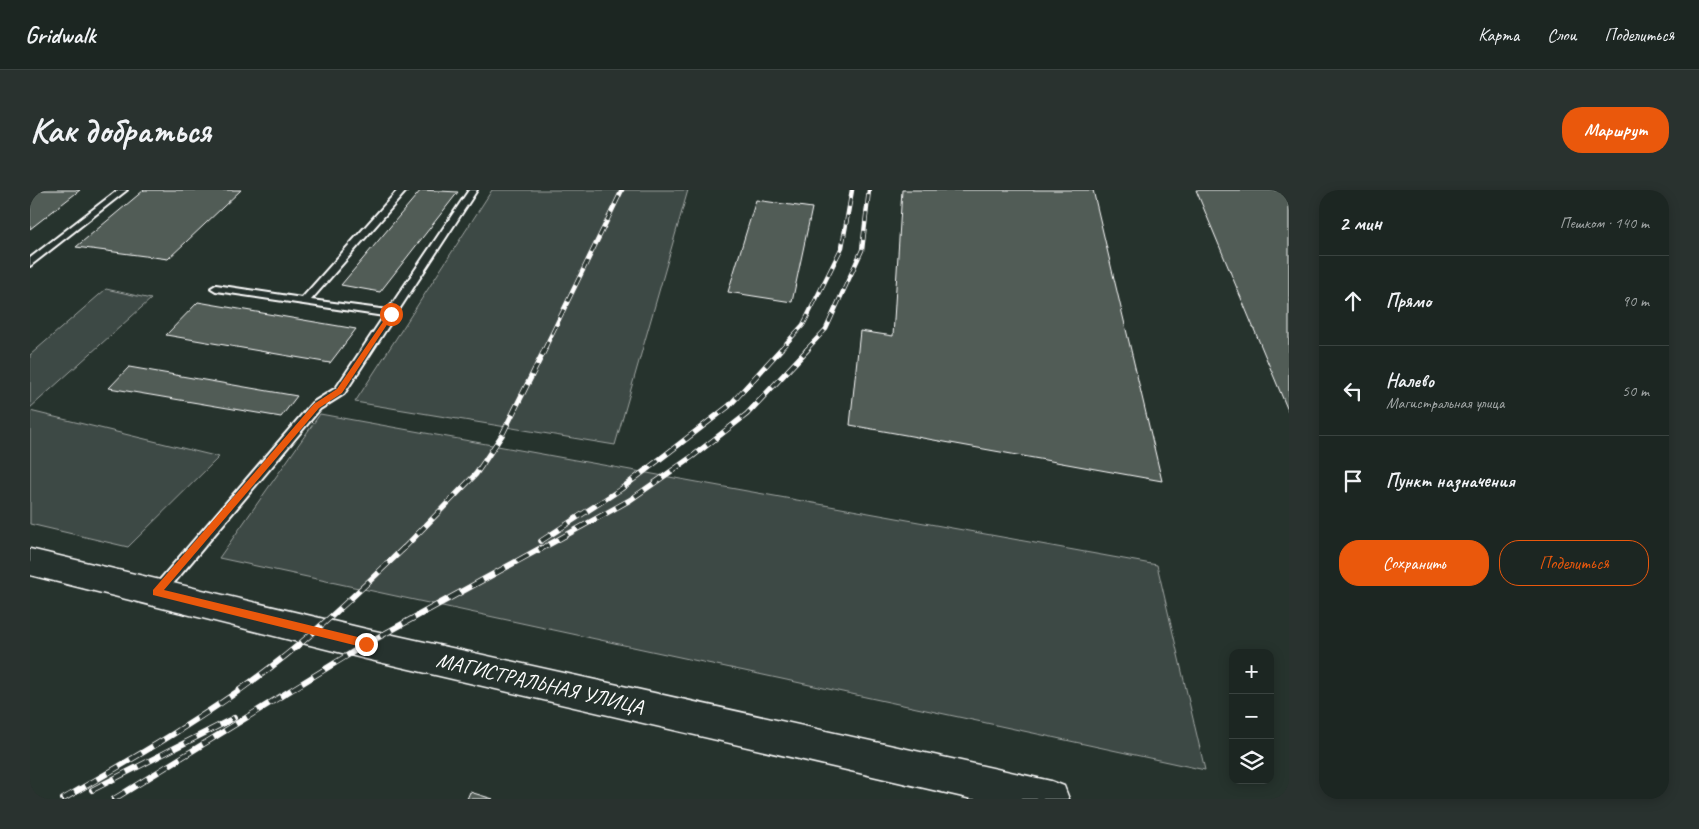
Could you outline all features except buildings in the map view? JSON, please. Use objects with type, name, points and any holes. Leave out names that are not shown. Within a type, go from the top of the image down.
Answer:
[{"type":"main road","name":"МАГИСТРАЛЬНАЯ УЛИЦА","points":[[30,562],[376,646],[1051,799]]},
{"type":"lane","points":[[30,263],[123,190]]},
{"type":"lane","points":[[304,302],[403,190]]},
{"type":"lane","points":[[157,593],[316,406],[340,391],[473,190]]},
{"type":"lane","points":[[216,288],[391,314]]},
{"type":"shaded area","points":[[492,190],[688,190],[615,445],[355,402]]},
{"type":"shaded area","points":[[106,289],[151,299],[30,408],[30,355]]},
{"type":"shaded area","points":[[30,411],[219,457],[128,547],[30,524]]},
{"type":"shaded area","points":[[320,414],[1157,565],[1205,770],[219,558]]},
{"type":"railway","points":[[544,350],[622,190]]},
{"type":"railway","points":[[780,350],[803,325],[842,247],[852,190]]},
{"type":"railway","points":[[806,350],[826,329],[862,250],[869,190]]},
{"type":"railway","points":[[403,549],[476,474],[502,435],[545,349]]},
{"type":"railway","points":[[541,541],[621,489],[729,406],[781,349]]},
{"type":"railway","points":[[539,550],[630,500],[693,456],[747,414],[808,349]]},
{"type":"railway","points":[[114,799],[366,644],[541,548]]},
{"type":"railway","points":[[63,799],[169,736],[246,685],[322,624],[403,549]]},
{"type":"railway","points":[[92,790],[234,718]]},
{"type":"route","points":[[366,644],[157,593],[316,406],[340,391],[391,314]]}]
